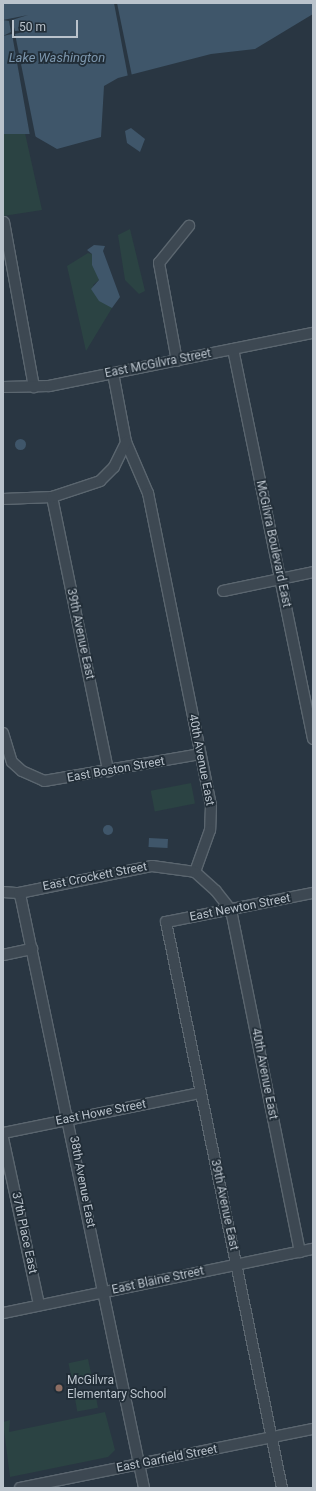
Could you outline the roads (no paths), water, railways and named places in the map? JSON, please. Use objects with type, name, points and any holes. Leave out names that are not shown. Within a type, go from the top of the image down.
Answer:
[{"type":"street","points":[[4,222],[34,387]]},
{"type":"street","points":[[177,361],[160,264],[189,226]]},
{"type":"street","name":"East McGilvra Street","points":[[3,387],[34,387],[177,361],[313,333]]},
{"type":"street","name":"McGilvra Boulevard East","points":[[234,349],[313,739]]},
{"type":"street","name":"40th Avenue East","points":[[113,373],[126,442],[148,493],[211,805],[211,824],[204,854],[195,872]]},
{"type":"street","points":[[3,499],[52,497],[100,480],[114,467],[126,442]]},
{"type":"street","name":"39th Avenue East","points":[[52,497],[108,771]]},
{"type":"street","points":[[223,591],[313,572]]},
{"type":"street","name":"East Boston Street","points":[[3,733],[12,762],[32,777],[52,781],[200,754]]},
{"type":"street","name":"East Crockett Street","points":[[19,893],[136,868],[167,867],[195,872]]},
{"type":"street","points":[[195,872],[231,910]]},
{"type":"street","points":[[3,892],[19,893]]},
{"type":"street","name":"38th Avenue East","points":[[19,893],[70,1119],[144,1488]]},
{"type":"street","name":"East Newton Street","points":[[166,922],[313,893]]},
{"type":"street","name":"40th Avenue East","points":[[231,910],[300,1252]]},
{"type":"street","name":"39th Avenue East","points":[[166,922],[199,1093],[237,1265],[282,1488]]},
{"type":"street","points":[[3,955],[32,949]]},
{"type":"street","name":"East Howe Street","points":[[3,1133],[199,1093]]},
{"type":"street","name":"37th Place East","points":[[3,1138],[39,1305]]},
{"type":"street","name":"East Blaine Street","points":[[3,1313],[313,1249]]},
{"type":"street","name":"East Garfield Street","points":[[20,1488],[313,1429]]},
{"type":"water","name":"Lake Washington","points":[[3,3],[313,3],[313,14],[255,49],[211,54],[118,78],[104,86],[101,137],[57,149],[31,134],[3,134]]},
{"type":"water","points":[[131,128],[145,139],[140,152],[127,143],[125,131]]},
{"type":"water","points":[[94,245],[105,246],[103,251],[120,297],[112,308],[99,301],[91,289],[99,280],[92,265],[92,254],[87,250]]},
{"type":"water","points":[[20,438],[24,440],[26,444],[24,448],[20,450],[16,448],[14,444],[16,440]]},
{"type":"water","points":[[106,825],[110,825],[112,826],[112,834],[106,835],[103,832],[103,828]]},
{"type":"water","points":[[149,838],[168,839],[168,848],[149,847]]},
{"type":"place","name":"McGilvra Elementary School","points":[[59,1388]]}]
